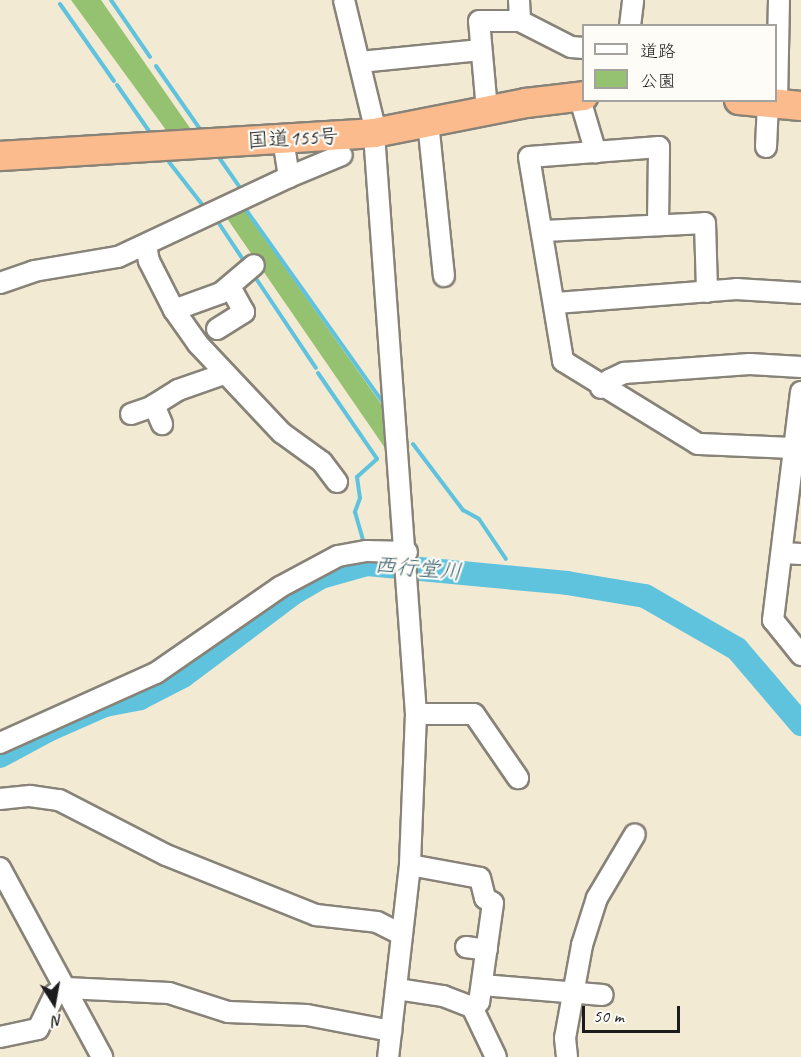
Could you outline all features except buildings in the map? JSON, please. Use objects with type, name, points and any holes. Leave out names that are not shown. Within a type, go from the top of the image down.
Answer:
[{"type":"highway","name":"国道155号","points":[[0,156],[375,133],[487,110],[581,96]]},
{"type":"highway","points":[[760,102],[782,104]]},
{"type":"street","points":[[344,0],[375,133],[408,555],[416,714],[410,865],[388,1057]]},
{"type":"street","points":[[519,0],[520,21]]},
{"type":"street","points":[[630,24],[633,0]]},
{"type":"street","points":[[766,147],[782,104],[779,0]]},
{"type":"street","points":[[487,110],[479,21],[520,21],[572,46],[582,48]]},
{"type":"street","points":[[360,62],[480,50]]},
{"type":"street","points":[[583,102],[596,153]]},
{"type":"street","points":[[428,122],[444,276]]},
{"type":"street","points":[[283,138],[289,177]]},
{"type":"street","points":[[658,223],[659,147],[529,157],[544,231],[563,361],[601,388],[698,444],[795,448]]},
{"type":"street","points":[[0,283],[34,271],[107,259],[146,246],[289,177],[342,155]]},
{"type":"street","points":[[544,231],[658,223],[705,223],[707,292]]},
{"type":"street","points":[[146,246],[149,261],[174,310],[224,374],[249,393],[282,433],[322,462],[337,482]]},
{"type":"street","points":[[174,310],[230,287],[254,265]]},
{"type":"street","points":[[217,329],[244,312],[230,287]]},
{"type":"street","points":[[556,303],[736,289],[801,293]]},
{"type":"street","points":[[601,388],[609,380],[624,373],[750,364],[801,367]]},
{"type":"street","points":[[131,414],[154,405],[178,390],[224,374]]},
{"type":"street","points":[[801,392],[795,448],[791,553],[773,620],[801,656]]},
{"type":"street","points":[[154,405],[162,424]]},
{"type":"street","points":[[0,743],[156,674],[280,587],[338,556],[367,550],[408,555]]},
{"type":"street","points":[[416,714],[474,714],[518,778]]},
{"type":"street","points":[[0,799],[30,796],[59,800],[166,855],[245,883],[316,915],[377,922],[402,935]]},
{"type":"street","points":[[567,1057],[565,1038],[582,945],[597,898],[634,834]]},
{"type":"street","points":[[410,865],[480,878],[485,898],[493,903],[483,985],[479,1002],[472,1007]]},
{"type":"street","points":[[0,868],[61,991],[102,1057]]},
{"type":"street","points":[[466,947],[487,950]]},
{"type":"street","points":[[483,985],[603,995]]},
{"type":"street","points":[[397,989],[443,996],[472,1007],[496,1057]]},
{"type":"street","points":[[61,991],[169,993],[228,1012],[307,1015],[391,1031]]},
{"type":"street","points":[[0,1037],[39,1029],[61,991]]},
{"type":"green space","points":[[71,0],[101,0],[190,128],[166,130]]},
{"type":"green space","points":[[243,208],[384,408],[385,448],[226,217]]},
{"type":"waterway","points":[[111,0],[150,57]]},
{"type":"waterway","points":[[60,4],[114,81]]},
{"type":"waterway","points":[[156,66],[200,129]]},
{"type":"waterway","points":[[117,85],[149,131]]},
{"type":"waterway","points":[[218,156],[241,189]]},
{"type":"waterway","points":[[169,162],[205,208]]},
{"type":"waterway","points":[[244,207],[386,407]]},
{"type":"waterway","points":[[218,222],[246,264]]},
{"type":"waterway","points":[[253,274],[316,368]]},
{"type":"waterway","points":[[318,373],[377,459],[357,477],[360,498],[355,512],[364,543]]},
{"type":"waterway","points":[[413,444],[463,510],[479,519],[506,559]]},
{"type":"waterway","name":"西行堂川","points":[[0,756],[48,730],[105,705],[140,698],[183,676],[295,592],[321,577],[367,564],[567,583],[645,596],[737,649],[801,724]]}]
